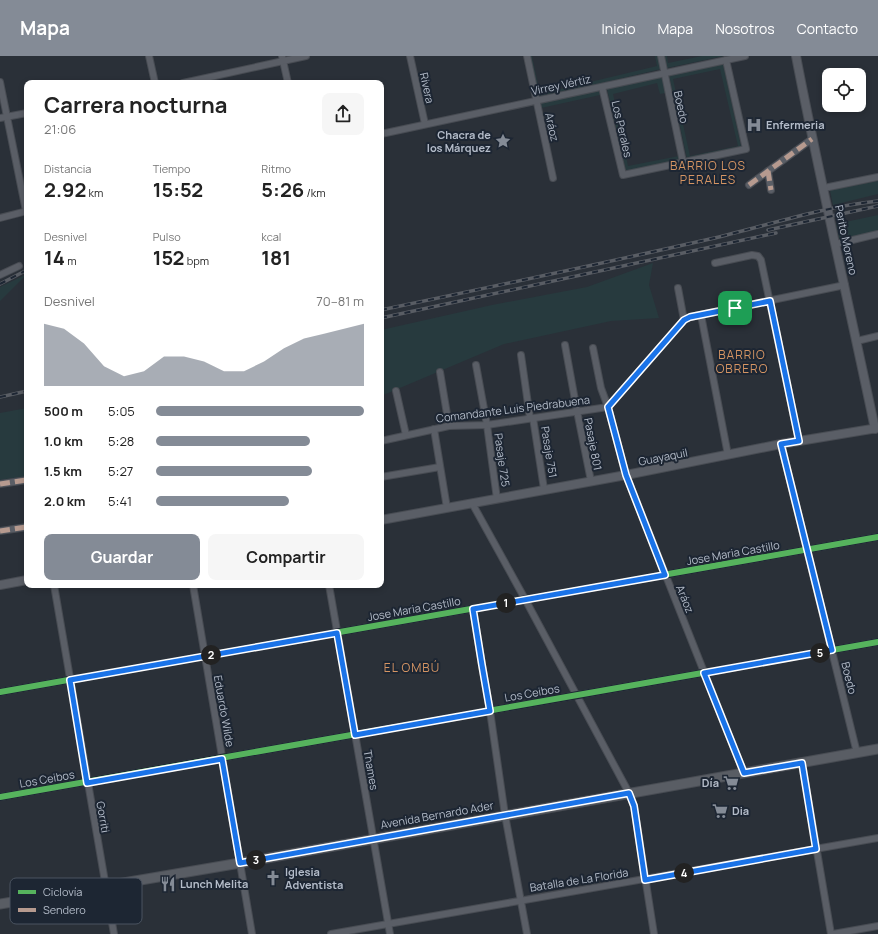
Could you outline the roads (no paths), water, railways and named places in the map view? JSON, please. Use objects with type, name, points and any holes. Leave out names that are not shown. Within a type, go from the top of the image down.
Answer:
[{"type":"main road","name":"Avenida Bernardo Ader","points":[[142,880],[878,749]]},
{"type":"main road","name":"Avenida Bernardo Ader","points":[[0,904],[10,902]]},
{"type":"street","points":[[149,56],[154,80]]},
{"type":"street","points":[[195,80],[282,58],[306,56]]},
{"type":"street","name":"Rivera","points":[[410,56],[425,124]]},
{"type":"street","name":"Aráoz","points":[[527,56],[553,178]]},
{"type":"street","name":"Boedo","points":[[661,56],[683,162]]},
{"type":"street","name":"Virrey Vértiz","points":[[384,133],[745,56]]},
{"type":"street","name":"Perito Moreno","points":[[796,56],[812,139],[824,188],[856,341],[877,428]]},
{"type":"street","points":[[282,58],[287,80]]},
{"type":"street","points":[[683,162],[746,149],[726,60]]},
{"type":"street","points":[[0,82],[24,196]]},
{"type":"street","name":"Los Perales","points":[[602,87],[623,175],[683,162]]},
{"type":"street","points":[[0,118],[24,113]]},
{"type":"street","points":[[749,185],[812,139]]},
{"type":"street","points":[[768,171],[771,190]]},
{"type":"street","points":[[824,188],[878,177]]},
{"type":"street","points":[[0,218],[24,212]]},
{"type":"street","points":[[836,244],[878,234]]},
{"type":"street","points":[[715,263],[752,254],[758,256],[761,260],[799,441]]},
{"type":"street","points":[[0,275],[19,266]]},
{"type":"street","points":[[608,407],[684,320],[701,315],[845,285]]},
{"type":"street","points":[[678,288],[684,320]]},
{"type":"street","points":[[701,315],[728,455]]},
{"type":"street","points":[[856,341],[878,336]]},
{"type":"street","name":"Pasaje 801","points":[[565,345],[591,481]]},
{"type":"street","name":"Aráoz","points":[[593,348],[601,388],[608,407],[626,475],[744,773]]},
{"type":"street","name":"Pasaje 751","points":[[521,355],[544,489]]},
{"type":"street","name":"Pasaje 725","points":[[476,365],[487,425],[497,499]]},
{"type":"street","points":[[440,372],[449,426]]},
{"type":"street","points":[[396,391],[406,435]]},
{"type":"street","name":"Comandante Luis Piedrabuena","points":[[384,439],[449,426],[487,425],[608,407]]},
{"type":"street","name":"Guayaquil","points":[[384,519],[626,475],[781,444],[877,428]]},
{"type":"street","points":[[434,429],[448,508]]},
{"type":"street","name":"Boedo","points":[[781,444],[857,753]]},
{"type":"street","points":[[384,476],[440,467]]},
{"type":"street","points":[[0,484],[24,480]]},
{"type":"street","points":[[472,504],[525,599],[629,793],[634,806],[654,934]]},
{"type":"street","points":[[0,531],[24,527]]},
{"type":"street","name":"Jose Maria Castillo","points":[[0,692],[878,538]]},
{"type":"street","points":[[0,585],[24,581]]},
{"type":"street","name":"Gorriti","points":[[55,588],[104,878]]},
{"type":"street","name":"Eduardo Wilde","points":[[193,588],[252,934]]},
{"type":"street","name":"Thames","points":[[330,588],[390,934]]},
{"type":"street","points":[[473,609],[505,815],[527,934]]},
{"type":"street","name":"Los Ceibos","points":[[0,797],[87,783],[878,642]]},
{"type":"street","points":[[802,763],[832,934],[878,926]]},
{"type":"street","name":"Batalla de La Florida","points":[[331,934],[878,838]]},
{"type":"street","name":"Gorriti","points":[[112,924],[114,934]]},
{"type":"railway","points":[[384,309],[710,239],[815,212],[878,201]]},
{"type":"railway","points":[[768,230],[878,206]]},
{"type":"railway","points":[[384,317],[776,233]]},
{"type":"railway","points":[[0,284],[24,272]]},
{"type":"railway","points":[[0,397],[24,392]]},
{"type":"place","name":"Enfermeria","points":[[754,125]]},
{"type":"place","name":"Chacra de los Márquez","points":[[503,141]]},
{"type":"place","name":"Día","points":[[731,783]]},
{"type":"place","name":"Dia","points":[[720,811]]},
{"type":"place","name":"Iglesia Adventista","points":[[273,878]]},
{"type":"place","name":"Lunch Melita","points":[[168,884]]},
{"type":"district","name":"BARRIO LOS PERALES","points":[[708,173]]},
{"type":"district","name":"BARRIO OBRERO","points":[[742,362]]},
{"type":"district","name":"EL OMBÚ","points":[[412,668]]}]
